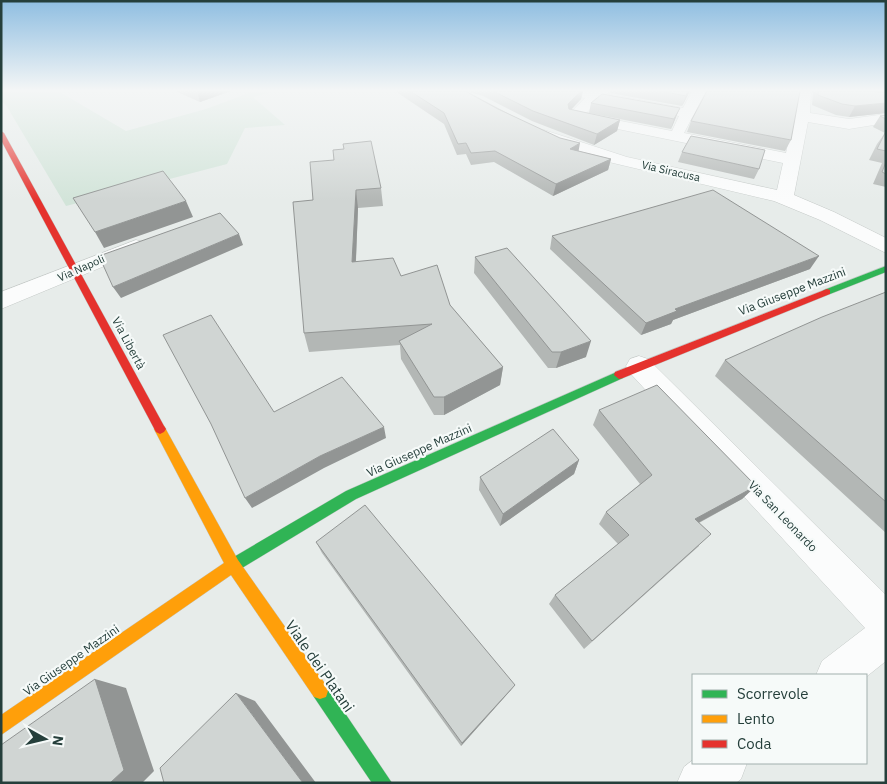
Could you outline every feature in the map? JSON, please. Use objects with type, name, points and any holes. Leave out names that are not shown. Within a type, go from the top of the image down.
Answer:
[{"type":"street","name":"Via Siracusa","points":[[528,128],[581,149],[784,198],[848,225],[886,247]]},
{"type":"street","points":[[633,128],[793,160]]},
{"type":"street","points":[[659,169],[680,128]]},
{"type":"street","points":[[784,198],[800,128]]},
{"type":"street","points":[[857,128],[871,134]]},
{"type":"street","name":"Via Libertà","points":[[1,133],[233,566]]},
{"type":"street","name":"Via Napoli","points":[[1,301],[75,272],[95,261],[152,240]]},
{"type":"street","name":"Via Giuseppe Mazzini","points":[[1,726],[233,566],[351,495],[639,366],[886,269]]},
{"type":"street","name":"Via San Leonardo","points":[[639,366],[886,622]]},
{"type":"street","name":"Viale dei Platani","points":[[233,566],[383,783]]},
{"type":"street","points":[[837,674],[886,636]]},
{"type":"street","points":[[700,783],[724,764]]},
{"type":"green space","points":[[19,128],[120,128],[126,131],[138,128],[251,128],[245,128],[227,164],[66,206]]},
{"type":"building","points":[[451,128],[538,128],[560,138],[580,143],[570,149],[611,159],[556,184],[495,151],[471,153],[466,143],[458,144]]},
{"type":"building","points":[[579,128],[608,128],[597,134]]},
{"type":"building","points":[[726,128],[793,128],[791,140]]},
{"type":"building","points":[[886,133],[886,151],[877,149]]},
{"type":"building","points":[[691,136],[765,150],[759,169],[682,152]]},
{"type":"building","points":[[371,141],[381,188],[356,190],[352,262],[393,258],[401,276],[437,265],[450,305],[503,367],[444,397],[434,397],[399,341],[432,324],[304,333],[293,202],[313,200],[310,162],[334,160],[333,150],[344,149],[343,144]]},
{"type":"building","points":[[886,162],[886,174],[882,172]]},
{"type":"building","points":[[163,171],[186,201],[95,232],[73,198]]},
{"type":"building","points":[[713,190],[819,256],[675,309],[677,311],[646,323],[552,236]]},
{"type":"building","points":[[220,213],[239,234],[113,287],[99,256]]},
{"type":"building","points":[[507,248],[591,341],[561,352],[552,352],[475,257]]},
{"type":"building","points":[[886,292],[886,502],[725,360],[822,317]]},
{"type":"building","points":[[211,315],[274,412],[342,377],[384,427],[320,456],[245,498],[211,424],[163,335]]},
{"type":"building","points":[[657,385],[756,486],[695,519],[711,534],[592,641],[555,595],[629,535],[606,512],[652,475],[599,410]]},
{"type":"building","points":[[553,429],[579,460],[503,514],[480,477]]},
{"type":"building","points":[[365,505],[515,685],[462,743],[316,542]]},
{"type":"building","points":[[95,679],[124,770],[110,783],[1,783],[1,745]]},
{"type":"building","points":[[236,693],[303,783],[164,783],[160,768]]},
{"type":"traffic: fast","points":[[827,292],[886,269]]},
{"type":"traffic: fast","points":[[232,566],[351,495],[619,375]]},
{"type":"traffic: fast","points":[[320,691],[383,783]]},
{"type":"traffic: slow","points":[[160,429],[233,565],[320,691]]},
{"type":"traffic: slow","points":[[1,726],[232,566]]},
{"type":"traffic: jam","points":[[1,133],[160,429]]},
{"type":"traffic: jam","points":[[619,375],[827,292]]}]
